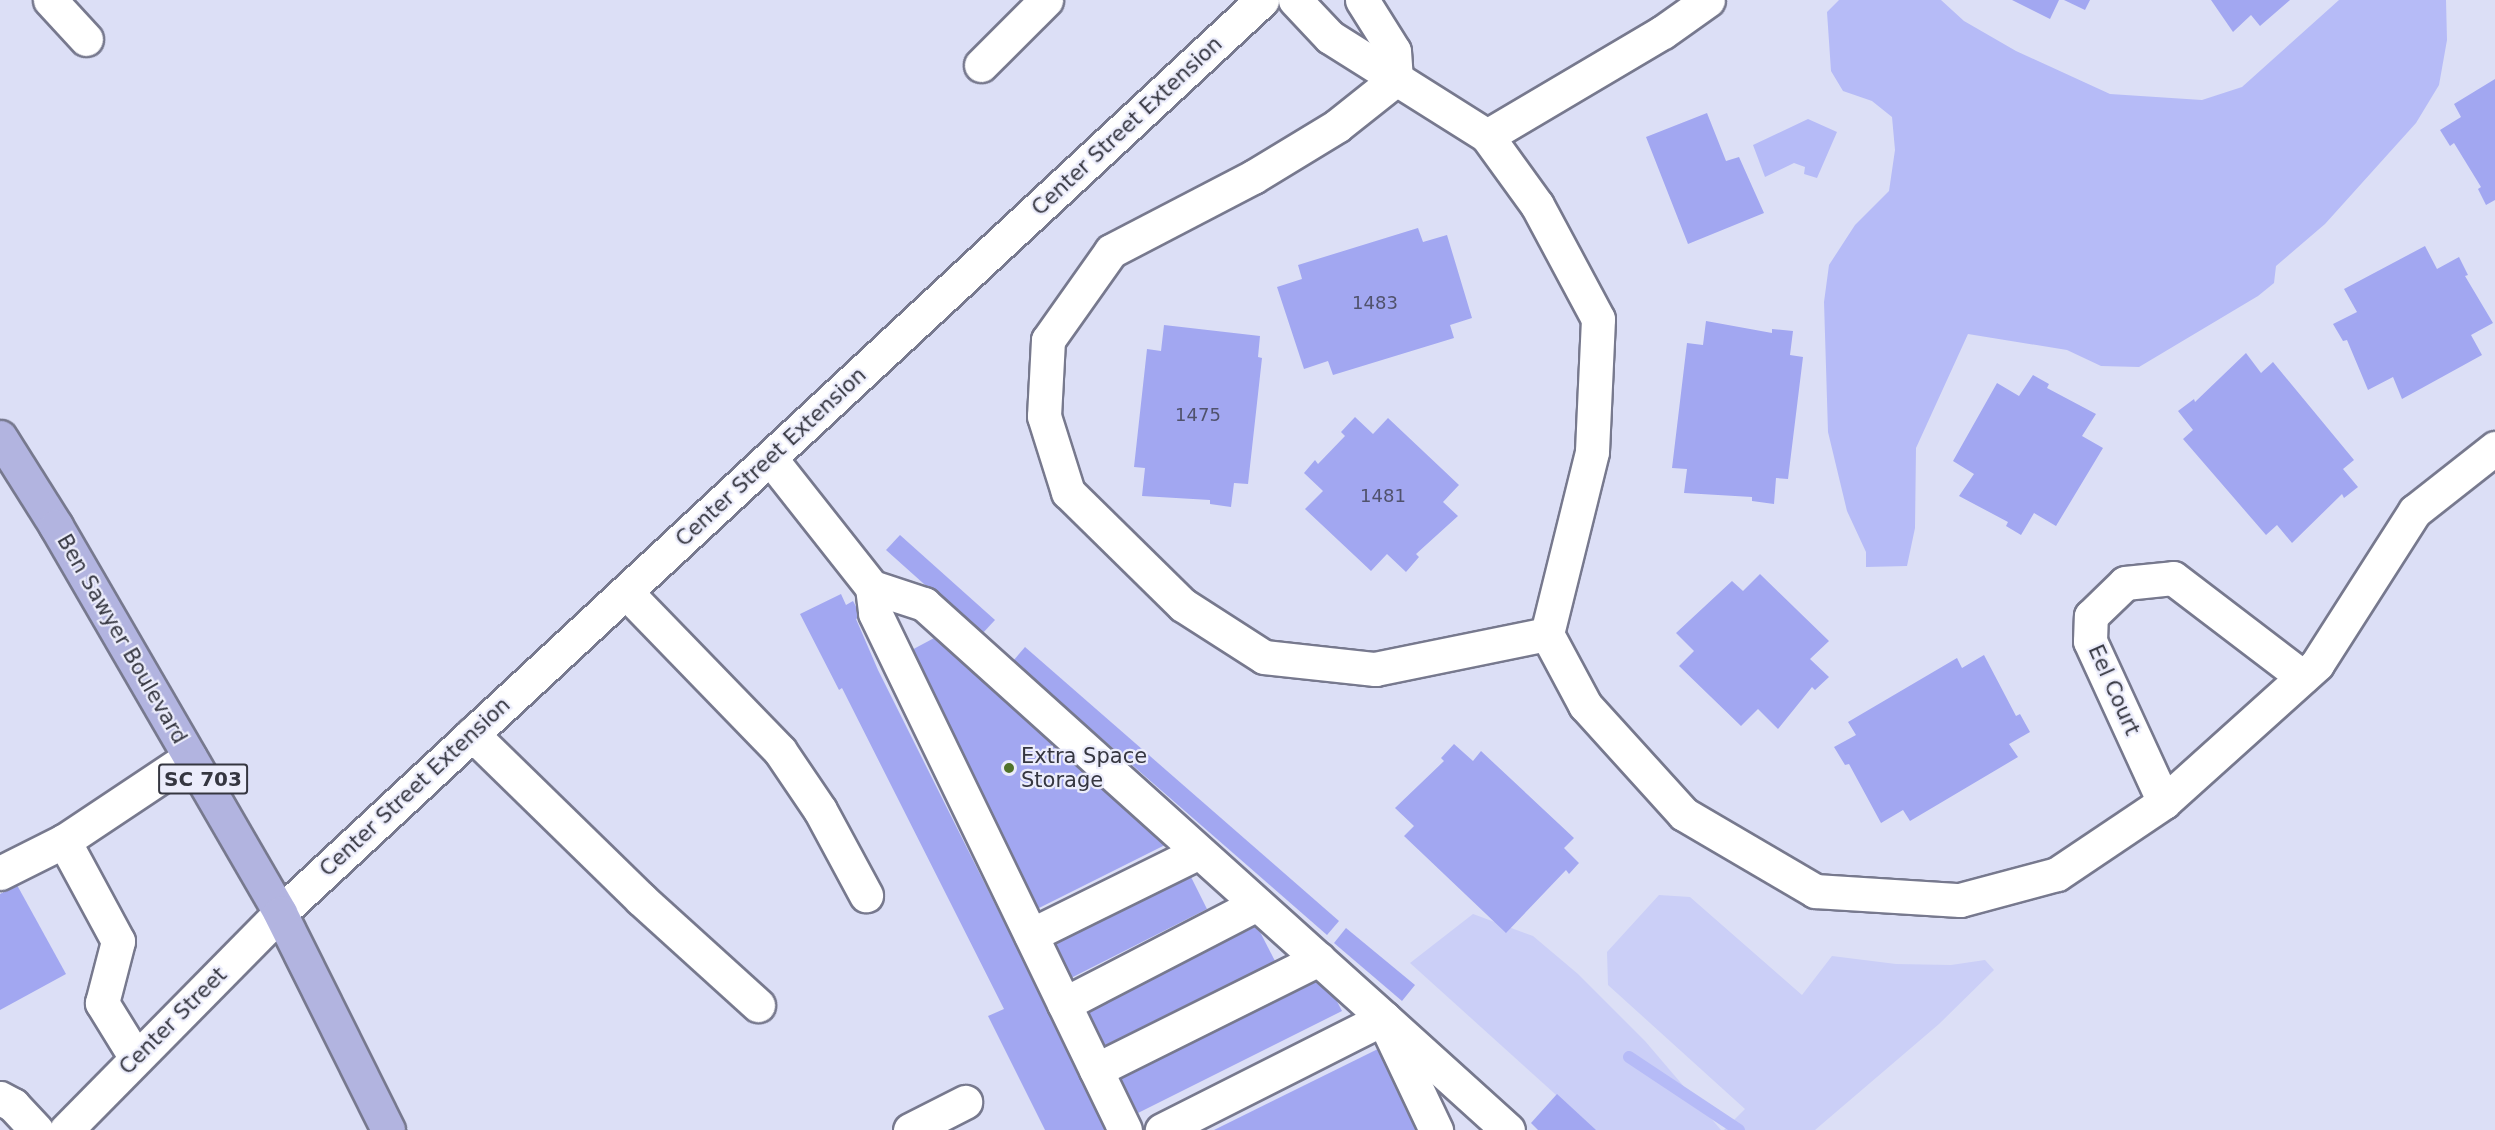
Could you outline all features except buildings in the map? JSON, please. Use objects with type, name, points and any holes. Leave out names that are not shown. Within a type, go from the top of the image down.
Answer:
[{"type":"main road","name":"Ben Sawyer Boulevard","points":[[0,437],[280,913],[388,1130]]},
{"type":"street","points":[[50,0],[87,39]]},
{"type":"street","points":[[981,64],[1046,0]]},
{"type":"street","name":"Center Street Extension","points":[[280,913],[1262,0]]},
{"type":"street","points":[[1295,0],[1330,37],[1487,136],[1537,205],[1598,319],[1592,452],[1547,634],[1585,705],[1684,814],[1815,891],[1960,900],[2057,874],[2164,802],[2317,664],[2415,511],[2495,448]]},
{"type":"street","points":[[1362,0],[1394,51],[1396,79]]},
{"type":"street","points":[[1487,136],[1664,32],[1708,0]]},
{"type":"street","points":[[1396,79],[1337,126],[1253,177],[1111,251],[1048,340],[1044,416],[1068,492],[1183,604],[1264,657],[1375,669],[1547,634]]},
{"type":"street","points":[[770,458],[872,587],[875,613],[1125,1130]]},
{"type":"street","name":"Eel Court","points":[[2164,802],[2090,641],[2091,616],[2125,583],[2174,579],[2303,677]]},
{"type":"street","points":[[872,587],[924,604],[1508,1130]]},
{"type":"street","points":[[626,592],[780,751],[820,810],[866,896]]},
{"type":"street","points":[[472,734],[641,899],[758,1005]]},
{"type":"street","points":[[0,873],[64,841],[190,757]]},
{"type":"street","points":[[64,841],[118,941],[102,1003],[136,1058]]},
{"type":"street","points":[[1031,935],[1199,852]]},
{"type":"street","points":[[1064,1004],[1257,904]]},
{"type":"street","name":"Center Street","points":[[66,1130],[280,913]]},
{"type":"street","points":[[1096,1070],[1319,959]]},
{"type":"street","points":[[1161,1130],[1384,1018]]},
{"type":"street","points":[[1384,1018],[1436,1130]]},
{"type":"street","points":[[0,1098],[13,1106],[36,1130]]},
{"type":"street","points":[[910,1130],[964,1102]]},
{"type":"shaded area","points":[[1839,0],[1941,0],[1964,21],[2016,51],[2110,94],[2202,100],[2242,87],[2339,0],[2446,0],[2447,40],[2439,85],[2416,123],[2325,224],[2276,266],[2274,283],[2258,296],[2139,367],[2101,366],[2067,350],[1968,334],[1916,448],[1915,528],[1907,566],[1866,567],[1866,552],[1847,511],[1828,432],[1824,302],[1829,265],[1855,225],[1889,191],[1895,150],[1892,117],[1872,101],[1843,91],[1831,71],[1827,12]]},
{"type":"shaded area","points":[[1808,119],[1837,132],[1817,178],[1804,174],[1805,167],[1794,163],[1765,177],[1753,145]]},
{"type":"shaded area","points":[[1659,895],[1690,897],[1802,995],[1832,956],[1896,964],[1951,965],[1985,960],[1994,970],[1939,1024],[1815,1130],[1724,1130],[1745,1109],[1608,985],[1607,952]]},
{"type":"shaded area","points":[[1473,914],[1533,936],[1578,974],[1645,1041],[1721,1130],[1595,1130],[1410,963]]},
{"type":"waterway","points":[[1629,1057],[1739,1130]]},
{"type":"place","name":"Extra Space Storage","points":[[1009,768]]}]
